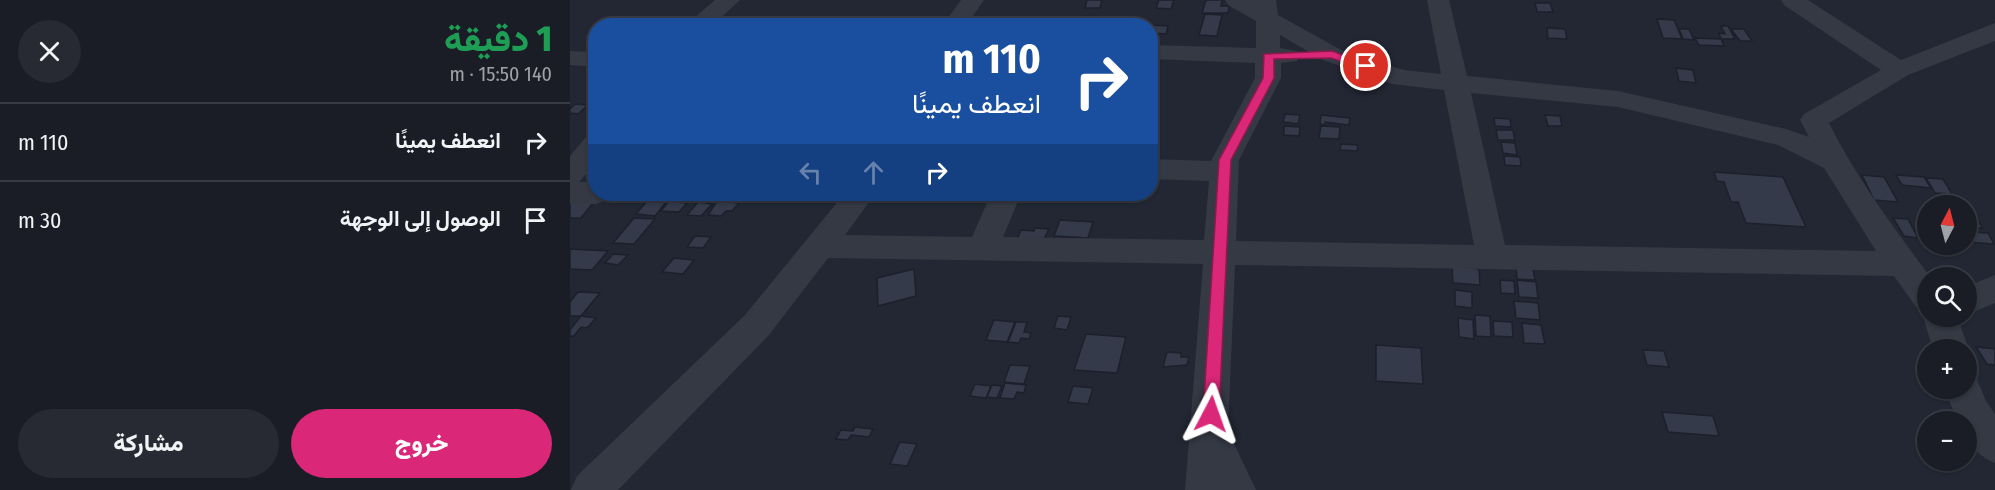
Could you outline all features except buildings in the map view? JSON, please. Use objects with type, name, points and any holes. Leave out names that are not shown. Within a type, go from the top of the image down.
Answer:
[{"type":"street","points":[[694,18],[701,0]]},
{"type":"street","points":[[707,18],[729,0]]},
{"type":"street","points":[[960,18],[973,0]]},
{"type":"street","points":[[1236,0],[1266,9],[1332,55],[1401,78],[1618,99],[1786,138],[1834,161]]},
{"type":"street","points":[[1438,0],[1492,257]]},
{"type":"street","points":[[1792,0],[1899,70]]},
{"type":"street","points":[[1205,490],[1225,160],[1268,78],[1266,9]]},
{"type":"street","points":[[1917,283],[1834,161],[1814,120],[1899,70],[1991,34],[1995,30]]},
{"type":"street","points":[[1158,52],[1268,56],[1332,55]]},
{"type":"street","points":[[570,58],[588,59]]},
{"type":"street","points":[[570,175],[588,154]]},
{"type":"street","points":[[1158,169],[1224,171]]},
{"type":"street","points":[[570,193],[588,193]]},
{"type":"street","points":[[591,490],[757,325],[854,201]]},
{"type":"street","points":[[982,249],[1003,201]]},
{"type":"street","points":[[818,246],[1903,264]]},
{"type":"street","points":[[1977,297],[1995,288]]},
{"type":"street","points":[[1967,399],[1970,409],[1995,444]]},
{"type":"street","points":[[1209,434],[1236,490]]},
{"type":"route","points":[[1211,414],[1225,160],[1268,78],[1268,56],[1332,55],[1366,66]]}]
